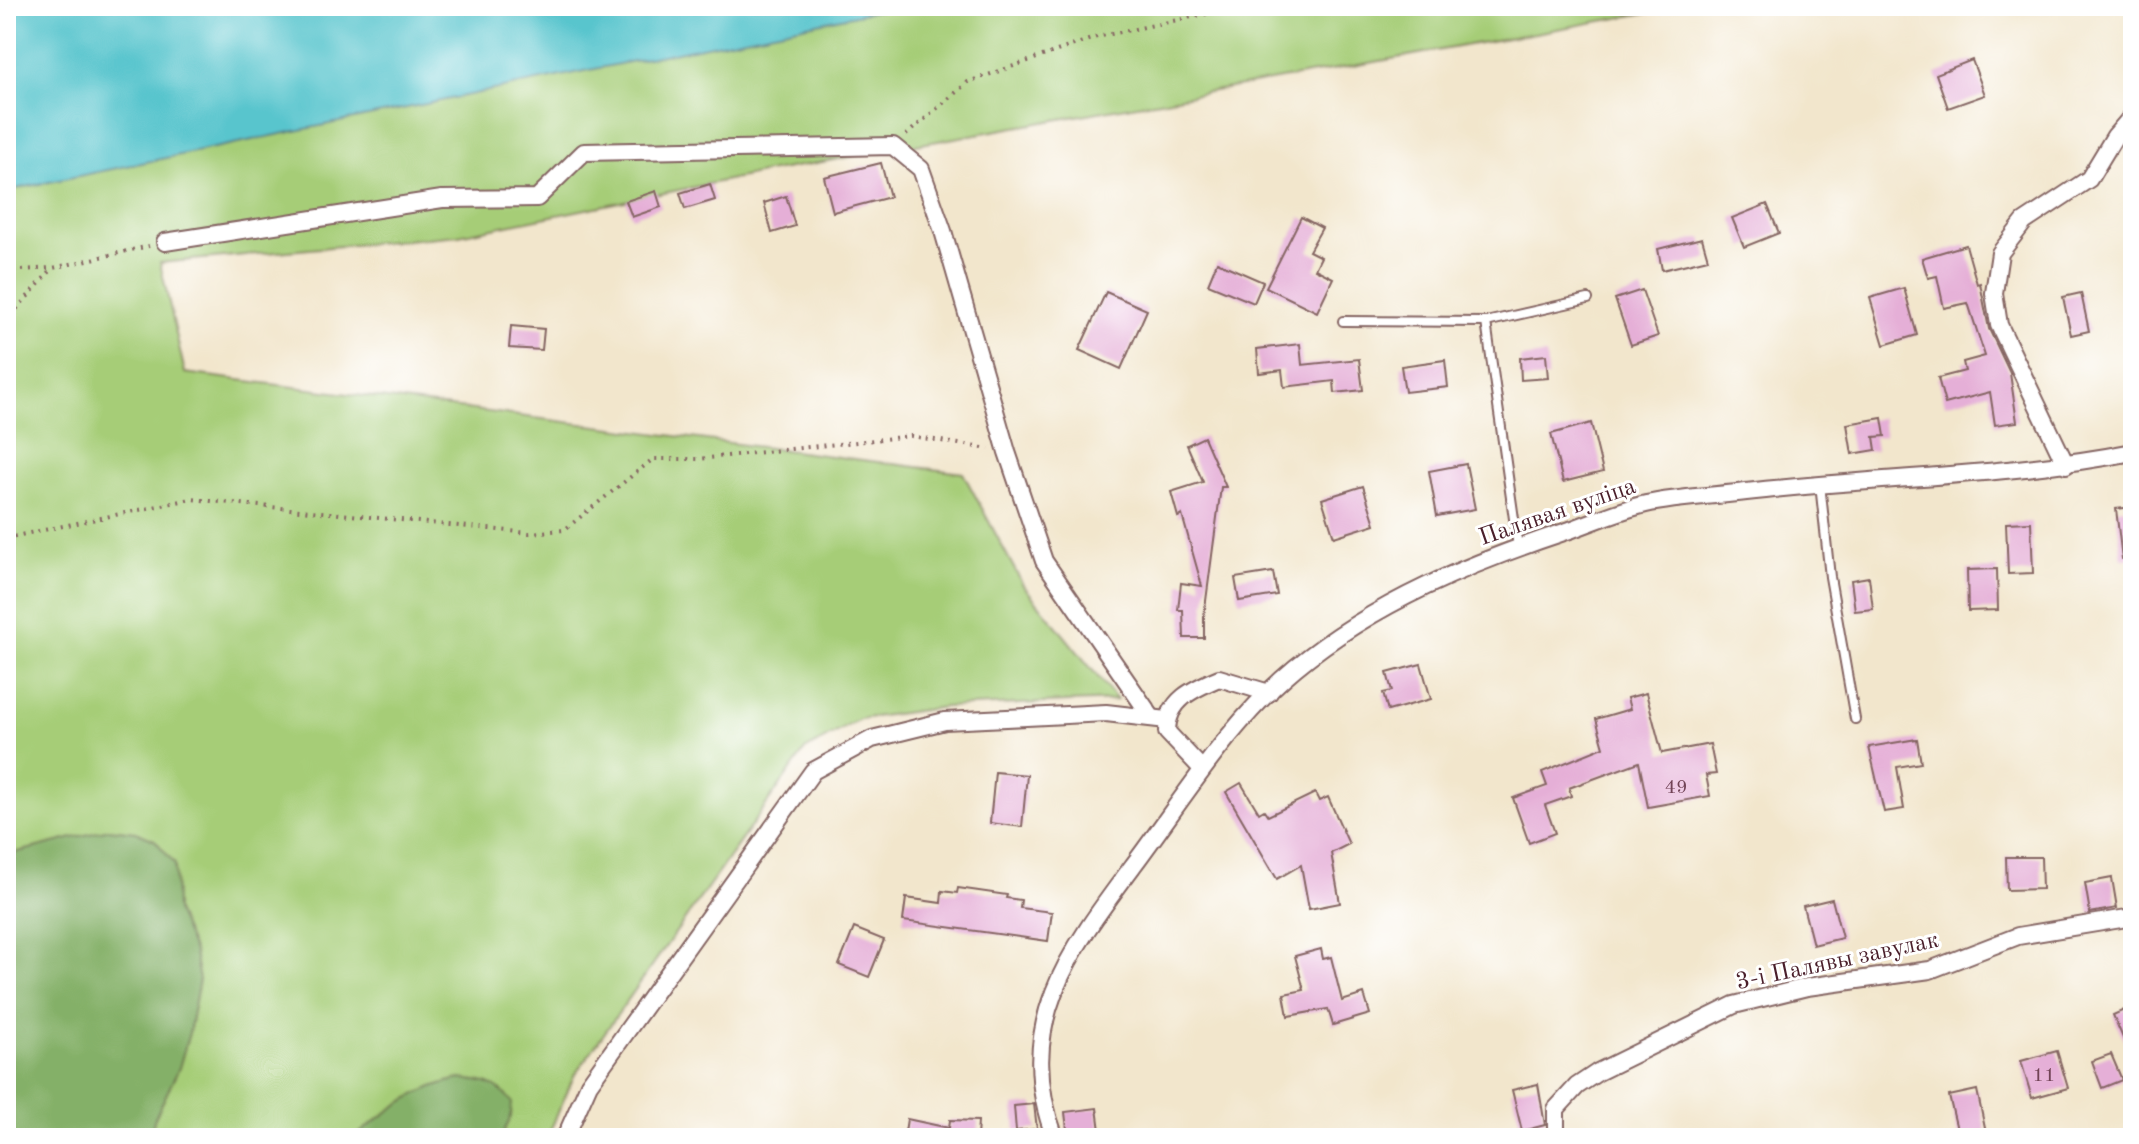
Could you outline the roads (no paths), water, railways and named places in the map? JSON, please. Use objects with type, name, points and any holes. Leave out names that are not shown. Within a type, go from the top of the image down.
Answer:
[{"type":"street","points":[[2066,465],[1999,325],[1994,293],[2000,253],[2024,222],[2089,179],[2115,136],[2133,115]]},
{"type":"street","points":[[165,242],[442,199],[537,198],[584,152],[893,146],[921,169],[943,231],[1007,452],[1044,561],[1150,715]]},
{"type":"street","name":"Палявая вуліца","points":[[1055,1138],[1040,1064],[1042,1023],[1061,971],[1202,769],[1269,693],[1336,638],[1415,591],[1518,547],[1646,504],[1820,483],[2066,465],[2133,452]]},
{"type":"street","points":[[1202,769],[1167,732],[1167,720],[1177,701],[1219,678],[1269,693]]},
{"type":"street","points":[[565,1138],[589,1084],[813,771],[872,739],[945,721],[1106,713],[1150,715],[1167,720]]},
{"type":"street","name":"3-і Палявы завулак","points":[[1556,1138],[1556,1109],[1577,1086],[1734,1005],[1807,987],[1930,970],[2018,936],[2133,917]]},
{"type":"lane","points":[[1343,321],[1486,322],[1588,299]]},
{"type":"lane","points":[[1486,322],[1518,547]]},
{"type":"lane","points":[[1820,483],[1830,577],[1855,719]]},
{"type":"water","points":[[6,6],[899,6],[6,191]]}]
